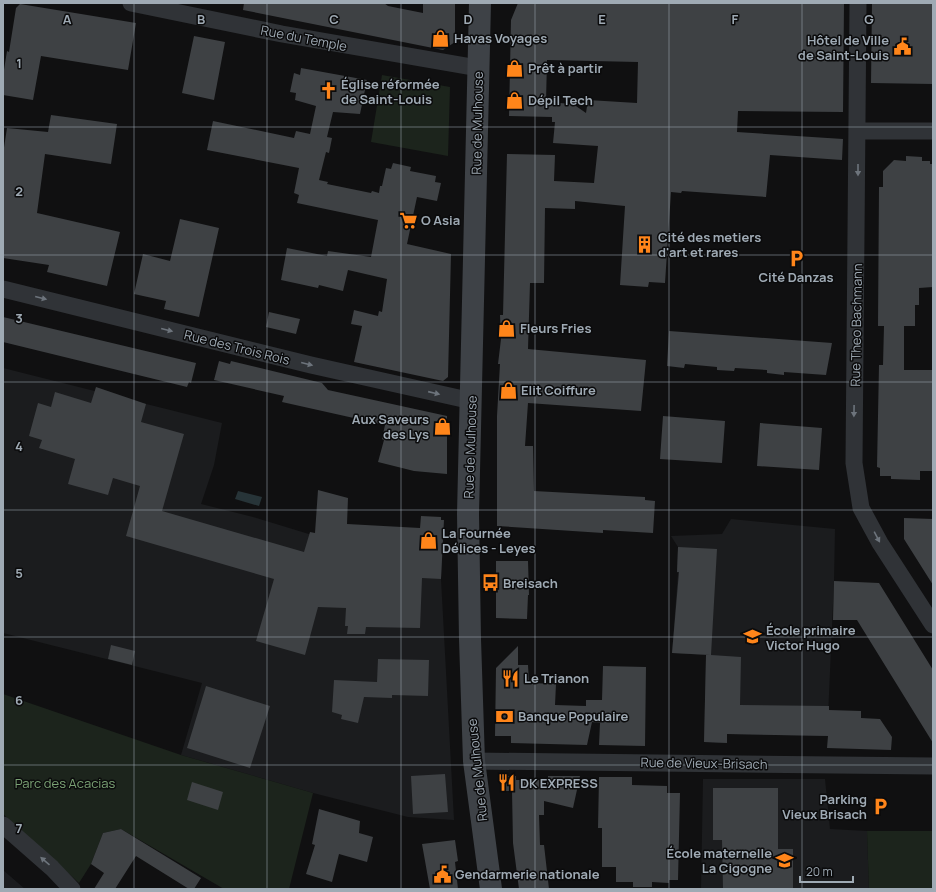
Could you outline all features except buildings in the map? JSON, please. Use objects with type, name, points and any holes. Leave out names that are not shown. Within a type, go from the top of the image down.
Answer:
[{"type":"main road","name":"Rue de Mulhouse","points":[[480,3],[468,549],[470,670],[474,761],[491,889]]},
{"type":"street","name":"Rue du Temple","points":[[131,3],[282,34],[478,68]]},
{"type":"street","name":"Rue Theo Bachmann","points":[[858,3],[854,463],[856,486],[861,508],[880,543],[933,625]]},
{"type":"street","points":[[858,130],[933,131]]},
{"type":"street","name":"Rue des Trois Rois","points":[[3,290],[311,365],[472,401]]},
{"type":"street","name":"Rue de Vieux-Brisach","points":[[474,761],[933,766]]},
{"type":"street","points":[[3,825],[52,868],[72,889]]},
{"type":"shaded area","points":[[3,368],[222,423],[214,465],[201,504],[253,517],[335,542],[442,557],[441,579],[454,820],[408,817],[313,793],[181,755],[202,683],[3,633]]},
{"type":"shaded area","points":[[238,491],[262,497],[259,506],[235,499]]},
{"type":"shaded area","name":"École primaire Victor Hugo","points":[[731,519],[835,529],[828,717],[825,717],[825,736],[727,734],[727,743],[704,742],[706,655],[672,653],[678,573],[678,547],[671,536],[722,534]]},
{"type":"shaded area","name":"École maternelle La Cigogne","points":[[703,779],[825,779],[830,829],[867,831],[869,889],[701,889]]},
{"type":"shaded area","points":[[3,870],[25,889],[3,889]]},
{"type":"green space","points":[[382,75],[450,87],[448,156],[371,142]]},
{"type":"green space","name":"Parc des Acacias","points":[[3,694],[181,755],[313,793],[289,889],[224,889],[121,829],[103,833],[91,864],[79,883],[3,814]]},
{"type":"green space","points":[[867,831],[933,831],[933,889],[869,889]]},
{"type":"place","name":"Havas Voyages","points":[[441,38]]},
{"type":"place","name":"Hôtel de Ville de Saint-Louis","points":[[902,47]]},
{"type":"place","name":"Prêt à partir","points":[[515,68]]},
{"type":"place","name":"Église réformée de Saint-Louis","points":[[328,91]]},
{"type":"place","name":"Dépil Tech","points":[[515,100]]},
{"type":"place","name":"O Asia","points":[[408,220]]},
{"type":"place","name":"Cité des metiers d'art et rares","points":[[645,244]]},
{"type":"place","name":"Cité Danzas","points":[[796,258]]},
{"type":"place","name":"Fleurs Fries","points":[[507,328]]},
{"type":"place","name":"Elit Coiffure","points":[[508,390]]},
{"type":"place","name":"Aux Saveurs des Lys","points":[[442,426]]},
{"type":"place","name":"La Fournée Délices - Leyes","points":[[429,540]]},
{"type":"place","name":"Breisach","points":[[490,583]]},
{"type":"place","name":"École primaire Victor Hugo","points":[[753,637]]},
{"type":"place","name":"Le Trianon","points":[[511,678]]},
{"type":"place","name":"Banque Populaire","points":[[505,716]]},
{"type":"place","name":"DK EXPRESS","points":[[507,783]]},
{"type":"place","name":"Parking Vieux Brisach","points":[[880,806]]},
{"type":"place","name":"École maternelle La Cigogne","points":[[785,860]]},
{"type":"place","name":"Gendarmerie nationale","points":[[442,874]]}]
